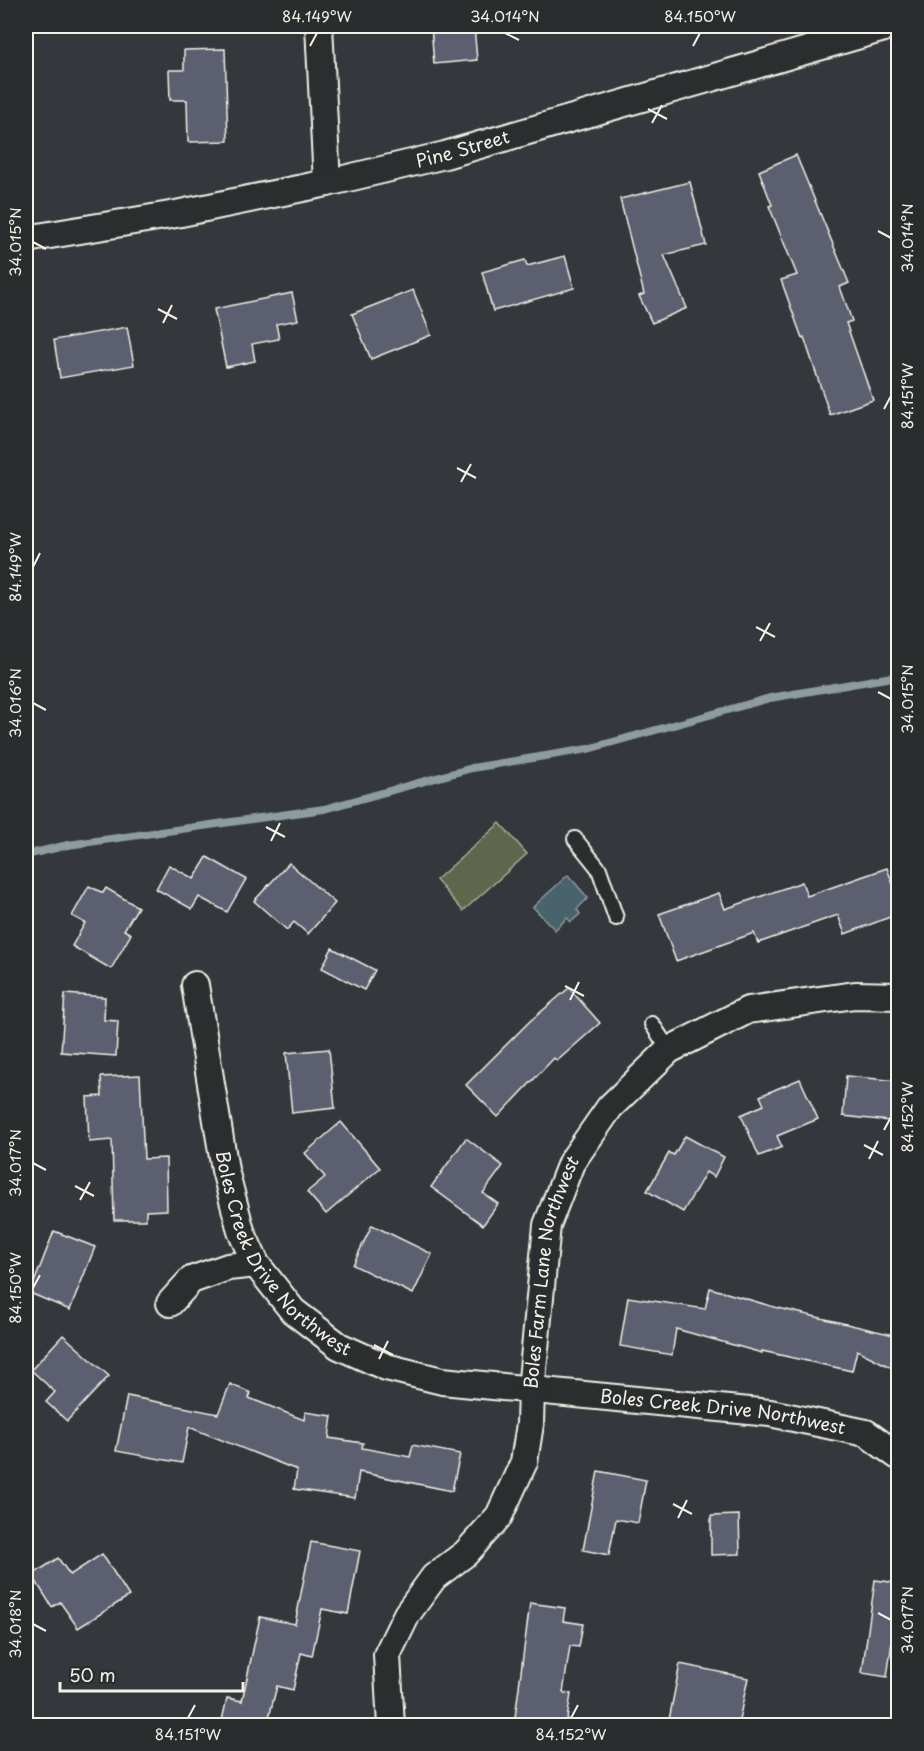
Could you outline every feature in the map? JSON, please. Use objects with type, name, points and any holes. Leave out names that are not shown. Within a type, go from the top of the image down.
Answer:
[{"type":"street","points":[[319,26],[327,183]]},
{"type":"street","name":"Pine Street","points":[[26,239],[176,214],[327,183],[445,154],[891,26]]},
{"type":"street","name":"Boles Creek Drive Northwest","points":[[195,986],[225,1170],[242,1231],[256,1264],[293,1311],[339,1346],[386,1367],[442,1381],[770,1413],[866,1433],[898,1456]]},
{"type":"street","name":"Boles Farm Lane Northwest","points":[[391,1725],[387,1655],[407,1614],[434,1577],[465,1553],[499,1516],[524,1462],[530,1424],[531,1390],[547,1225],[571,1163],[610,1107],[669,1050],[748,1010],[855,995],[898,996]]},
{"type":"street","points":[[170,1303],[191,1280],[228,1267],[256,1264]]},
{"type":"lane","points":[[575,839],[599,869],[616,918]]},
{"type":"lane","points":[[652,1024],[669,1050]]},
{"type":"green space","points":[[500,823],[527,854],[463,911],[436,880]]},
{"type":"water","points":[[568,875],[588,898],[577,909],[580,914],[571,922],[567,918],[555,930],[533,907]]},
{"type":"building","points":[[431,26],[474,26],[477,60],[434,64]]},
{"type":"building","points":[[225,49],[228,141],[188,142],[187,100],[170,100],[169,70],[184,70],[184,50]]},
{"type":"building","points":[[796,155],[849,283],[840,287],[852,321],[846,323],[873,400],[830,415],[804,337],[802,338],[781,280],[797,275],[769,206],[772,205],[759,171]]},
{"type":"building","points":[[690,182],[706,245],[664,255],[687,308],[652,323],[639,296],[644,294],[620,199]]},
{"type":"building","points":[[565,256],[574,288],[493,311],[482,272],[525,260],[527,266]]},
{"type":"building","points":[[413,290],[431,335],[371,359],[352,314]]},
{"type":"building","points":[[292,293],[298,320],[276,324],[279,339],[252,344],[255,361],[226,367],[214,309]]},
{"type":"building","points":[[127,327],[134,365],[60,378],[54,340]]},
{"type":"building","points":[[207,857],[246,879],[227,912],[199,897],[192,909],[156,889],[169,865],[194,879]]},
{"type":"building","points":[[289,863],[335,903],[308,934],[294,922],[287,930],[254,901]]},
{"type":"building","points":[[887,868],[898,898],[898,914],[845,934],[838,915],[758,943],[754,933],[676,961],[659,914],[719,893],[725,909],[802,882],[807,896]]},
{"type":"building","points":[[89,886],[103,893],[106,888],[138,907],[124,930],[131,934],[111,969],[72,946],[85,923],[72,916]]},
{"type":"building","points":[[332,948],[375,970],[364,990],[322,968]]},
{"type":"building","points":[[569,988],[600,1023],[557,1061],[554,1058],[498,1117],[466,1085],[529,1022]]},
{"type":"building","points":[[65,994],[105,997],[104,1020],[118,1021],[116,1056],[61,1052]]},
{"type":"building","points":[[329,1049],[335,1108],[292,1113],[286,1053]]},
{"type":"building","points":[[140,1075],[144,1159],[166,1158],[167,1210],[146,1211],[146,1220],[114,1220],[112,1140],[89,1142],[87,1097],[102,1096],[101,1077]]},
{"type":"building","points":[[846,1076],[898,1081],[898,1122],[843,1116]]},
{"type":"building","points":[[800,1079],[818,1119],[777,1136],[782,1147],[759,1156],[741,1115],[764,1105],[760,1096]]},
{"type":"building","points":[[341,1122],[380,1168],[326,1214],[307,1192],[325,1177],[305,1153]]},
{"type":"building","points":[[685,1136],[724,1157],[714,1177],[706,1172],[683,1212],[647,1191],[669,1153],[674,1155]]},
{"type":"building","points":[[466,1138],[503,1166],[483,1193],[498,1204],[483,1225],[431,1187]]},
{"type":"building","points":[[372,1225],[432,1254],[413,1294],[353,1265]]},
{"type":"building","points":[[54,1231],[95,1247],[70,1310],[30,1293]]},
{"type":"building","points":[[710,1288],[774,1307],[898,1336],[898,1371],[857,1350],[852,1371],[762,1351],[762,1353],[676,1329],[672,1355],[620,1346],[628,1297],[705,1309]]},
{"type":"building","points":[[63,1335],[109,1376],[67,1421],[46,1402],[55,1392],[31,1370]]},
{"type":"building","points":[[230,1384],[251,1393],[249,1398],[304,1420],[305,1412],[332,1416],[329,1438],[363,1443],[362,1448],[410,1457],[413,1445],[460,1454],[452,1491],[359,1472],[355,1498],[294,1489],[297,1470],[189,1427],[182,1463],[116,1451],[127,1396],[218,1414]]},
{"type":"building","points":[[598,1471],[646,1480],[638,1523],[616,1519],[609,1555],[583,1550]]},
{"type":"building","points":[[739,1515],[740,1554],[711,1555],[711,1516]]},
{"type":"building","points":[[311,1542],[360,1551],[348,1614],[322,1609],[312,1656],[301,1653],[293,1690],[277,1686],[267,1725],[221,1725],[227,1698],[242,1701],[260,1617],[295,1624]]},
{"type":"building","points":[[102,1554],[129,1596],[78,1628],[60,1602],[52,1607],[32,1575],[58,1558],[70,1575]]},
{"type":"building","points":[[875,1580],[898,1583],[898,1629],[894,1628],[887,1677],[862,1673]]},
{"type":"building","points":[[530,1603],[565,1608],[563,1621],[583,1624],[579,1647],[570,1646],[563,1693],[571,1694],[566,1725],[514,1725]]},
{"type":"building","points":[[680,1664],[748,1678],[738,1725],[694,1725],[669,1720]]},
{"type":"waterway","points":[[26,855],[68,845],[324,809],[472,768],[588,749],[770,698],[898,676]]}]
